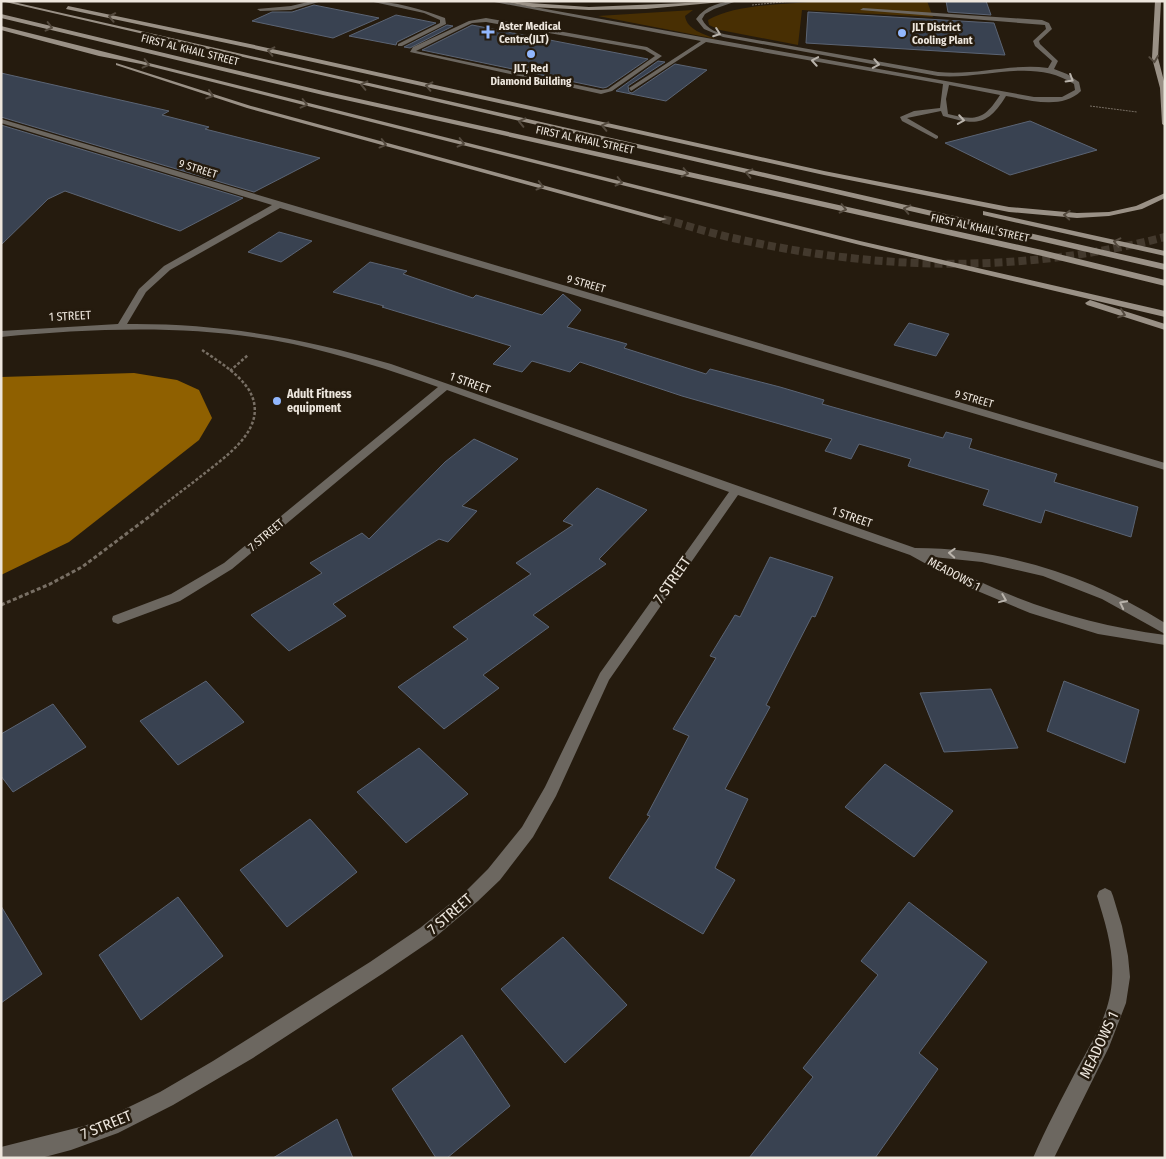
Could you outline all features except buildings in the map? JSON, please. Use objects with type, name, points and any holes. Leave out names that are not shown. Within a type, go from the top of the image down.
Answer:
[{"type":"main road","points":[[32,1],[233,42],[824,173],[1041,214],[1081,216],[1119,212],[1148,204],[1165,195]]},
{"type":"main road","points":[[504,1],[559,8],[597,10],[731,1]]},
{"type":"main road","points":[[1158,1],[1153,46],[1154,65],[1164,90],[1165,124]]},
{"type":"main road","name":"FIRST AL KHAIL STREET","points":[[1,2],[1165,267]]},
{"type":"main road","name":"FIRST AL KHAIL STREET","points":[[1,16],[306,89],[964,236],[1165,283]]},
{"type":"main road","points":[[1,28],[98,54],[140,62],[860,243],[1165,314]]},
{"type":"main road","points":[[98,54],[125,67],[249,108],[663,219]]},
{"type":"main road","points":[[824,173],[911,197],[1165,254]]},
{"type":"main road","points":[[1060,290],[1105,308],[1165,327]]},
{"type":"street","points":[[378,2],[392,1]]},
{"type":"street","points":[[491,1],[562,16],[1004,94],[1046,100],[1067,98],[1078,91],[1077,83],[1072,79],[1049,71],[1021,68],[967,76],[938,74],[741,40],[710,30],[701,24],[699,19],[703,13],[735,1]]},
{"type":"street","points":[[260,9],[291,8],[315,2]]},
{"type":"street","points":[[378,2],[433,14],[445,22],[400,45]]},
{"type":"street","points":[[863,10],[1042,22],[1047,24],[1049,30],[1036,41],[1037,45],[1054,60],[1054,66],[1049,71]]},
{"type":"street","points":[[562,16],[572,29],[647,49],[659,56],[610,90],[595,92],[422,55],[413,50],[471,22],[480,20],[572,29],[588,30]]},
{"type":"street","points":[[600,27],[623,26]]},
{"type":"street","points":[[631,89],[704,41]]},
{"type":"street","points":[[946,84],[943,98],[945,115],[958,120],[982,120],[996,107],[1004,94]]},
{"type":"street","points":[[936,137],[903,117],[914,113],[944,109]]},
{"type":"street","name":"9 STREET","points":[[1,121],[1165,467]]},
{"type":"street","points":[[121,327],[142,291],[167,268],[279,205]]},
{"type":"street","name":"1 STREET","points":[[1,334],[121,327],[208,330],[290,341],[367,360],[735,491],[914,552]]},
{"type":"street","name":"7 STREET","points":[[118,619],[167,602],[210,580],[445,387]]},
{"type":"street","name":"7 STREET","points":[[1,1157],[50,1146],[110,1126],[167,1097],[222,1066],[394,956],[424,936],[458,909],[488,880],[514,850],[536,820],[553,788],[600,684],[735,491]]},
{"type":"street","name":"MEADOWS 1","points":[[914,552],[958,553],[1004,560],[1051,572],[1097,590],[1143,614],[1165,629]]},
{"type":"street","name":"MEADOWS 1","points":[[914,552],[951,574],[993,595],[1038,612],[1087,627],[1165,640]]},
{"type":"street","name":"MEADOWS 1","points":[[1043,1158],[1107,1032],[1117,1006],[1121,979],[1120,951],[1115,923],[1105,896]]},
{"type":"path","points":[[1085,105],[1137,112]]},
{"type":"path","points":[[1,605],[50,584],[82,567],[111,547],[240,445],[248,435],[256,415],[254,397],[230,371],[203,350],[193,349]]},
{"type":"shaded area","points":[[820,1],[927,1],[933,17],[802,10],[798,45],[720,30],[709,25],[708,20],[733,10]]},
{"type":"shaded area","points":[[693,10],[685,16],[689,25],[697,31],[716,39],[598,16]]},
{"type":"shaded area","points":[[134,373],[177,380],[199,390],[212,418],[199,440],[69,542],[1,575],[1,377]]},
{"type":"tunnel","points":[[663,219],[724,236],[787,249],[841,257],[949,264],[1057,257],[1111,249],[1165,237]]},
{"type":"place","name":"Aster Medical Centre(JLT)","points":[[488,32]]},
{"type":"place","name":"JLT District Cooling Plant","points":[[902,33]]},
{"type":"place","name":"JLT, Red Diamond Building","points":[[531,54]]},
{"type":"place","name":"Adult Fitness equipment","points":[[277,401]]}]
